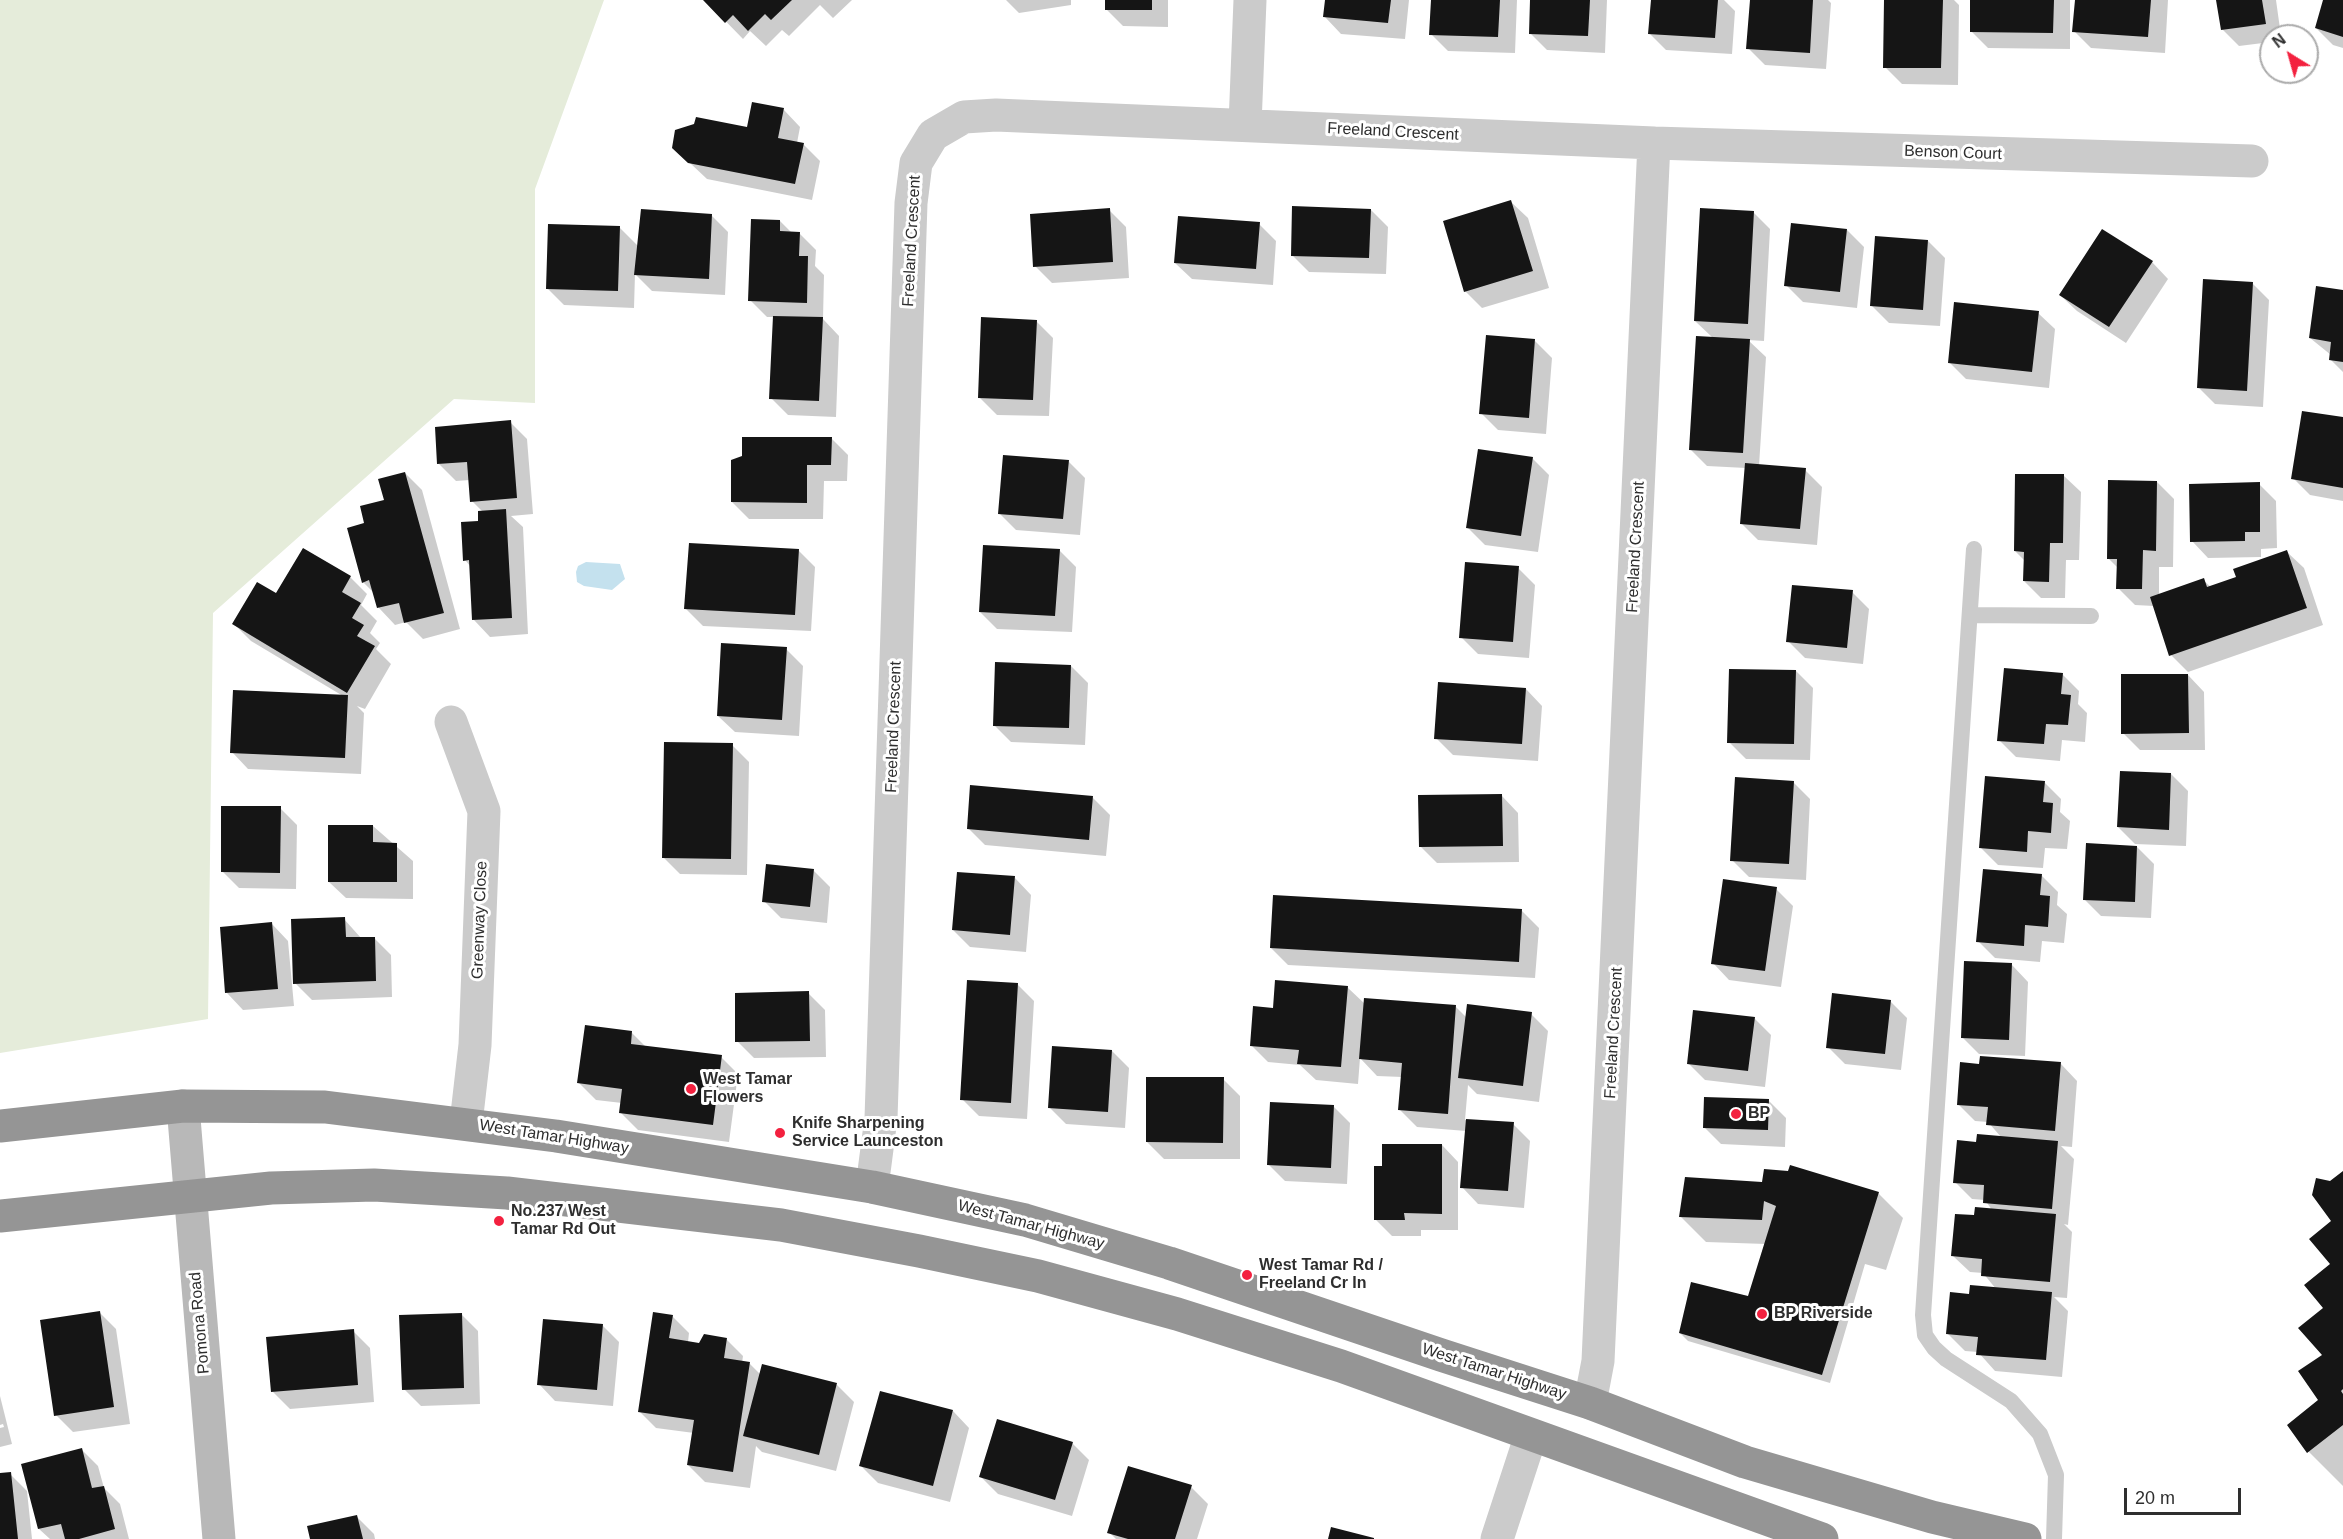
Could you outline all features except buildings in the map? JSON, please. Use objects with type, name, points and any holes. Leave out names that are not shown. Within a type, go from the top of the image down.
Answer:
[{"type":"highway","name":"West Tamar Highway","points":[[0,1126],[183,1106],[325,1107],[466,1123],[872,1187],[1025,1220],[1169,1263],[1590,1403],[1745,1462],[1932,1517],[2025,1539]]},
{"type":"highway","points":[[0,1216],[271,1188],[374,1185],[507,1193],[781,1226],[1038,1276],[1177,1314],[1341,1366],[1822,1539]]},
{"type":"street","points":[[1245,125],[1250,0]]},
{"type":"street","name":"Freeland Crescent","points":[[872,1187],[881,1118],[911,222],[916,163],[933,135],[964,117],[996,115],[1654,143],[1599,1361],[1590,1403]]},
{"type":"street","name":"Benson Court","points":[[1654,143],[2252,161]]},
{"type":"street","name":"Greenway Close","points":[[451,722],[484,811],[475,1045],[466,1123]]},
{"type":"street","name":"Pomona Road","points":[[183,1106],[219,1539]]},
{"type":"street","points":[[1497,1539],[1531,1435]]},
{"type":"lane","points":[[1974,549],[1923,1316],[1925,1335],[1934,1348],[1946,1359],[2011,1401],[2040,1434],[2056,1475],[2054,1539]]},
{"type":"lane","points":[[1970,615],[2091,616]]},
{"type":"green space","points":[[0,0],[604,0],[535,189],[535,403],[454,399],[213,613],[208,1019],[0,1053]]},
{"type":"water","points":[[586,562],[620,564],[625,579],[612,590],[584,586],[577,582],[576,572],[578,566]]},
{"type":"place","name":"West Tamar Flowers","points":[[691,1089]]},
{"type":"place","name":"BP","points":[[1736,1114]]},
{"type":"place","name":"Knife Sharpening Service Launceston","points":[[780,1133]]},
{"type":"place","name":"No.237 West Tamar Rd Out","points":[[499,1221]]},
{"type":"place","name":"West Tamar Rd / Freeland Cr In","points":[[1247,1275]]},
{"type":"place","name":"BP Riverside","points":[[1762,1314]]}]
